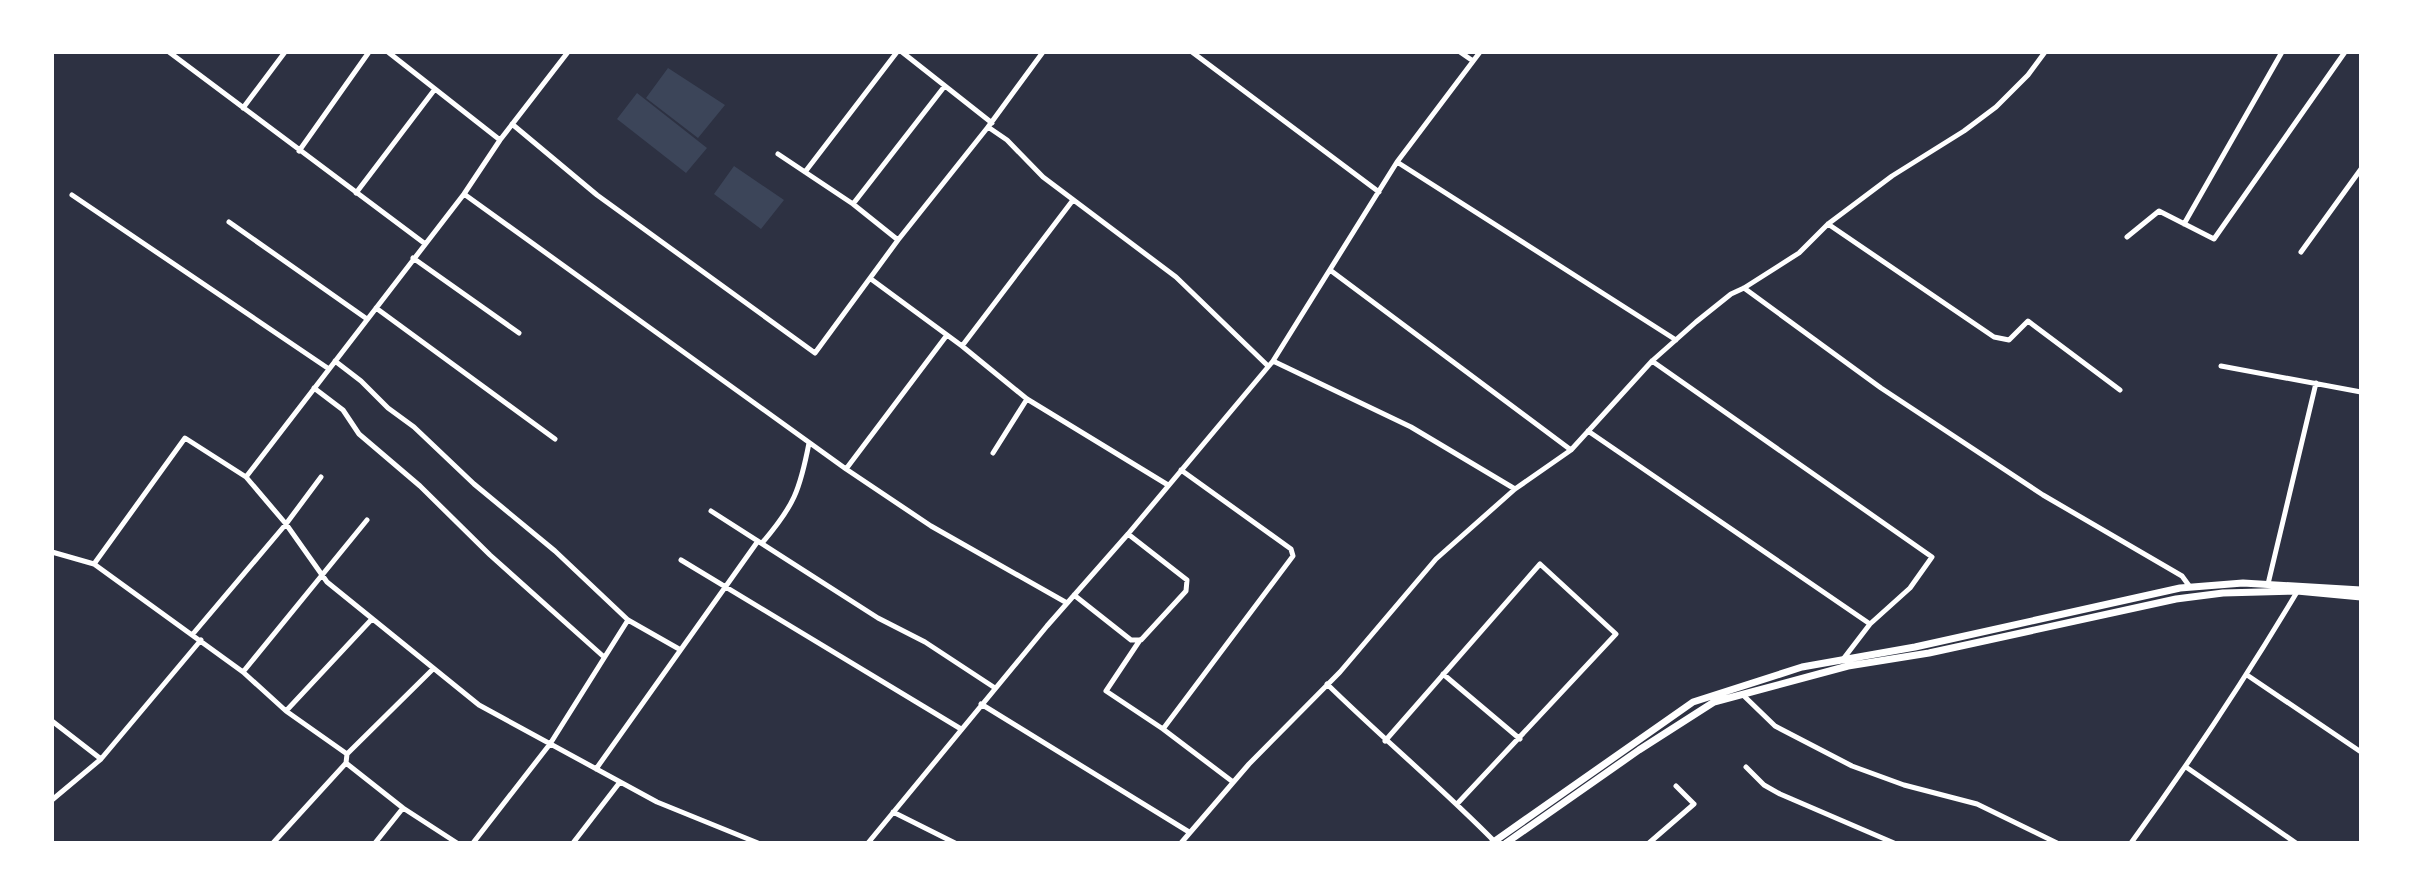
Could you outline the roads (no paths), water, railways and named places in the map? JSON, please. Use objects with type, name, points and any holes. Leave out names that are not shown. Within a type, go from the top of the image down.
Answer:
[{"type":"main road","points":[[1493,842],[1693,702],[1802,667],[1915,647],[2190,587],[2243,583],[2361,597]]},
{"type":"main road","points":[[1506,843],[1714,702],[1848,666],[1929,653],[2176,599],[2268,588],[2361,590]]},
{"type":"street","points":[[169,52],[424,243]]},
{"type":"street","points":[[243,108],[285,52]]},
{"type":"street","points":[[299,151],[369,52]]},
{"type":"street","points":[[388,52],[500,140]]},
{"type":"street","points":[[246,477],[464,194],[500,140],[568,52]]},
{"type":"street","points":[[805,172],[900,52],[990,125],[1043,177],[1176,277],[1270,364],[1411,427],[1515,489]]},
{"type":"street","points":[[512,124],[597,195],[815,353],[1043,52]]},
{"type":"street","points":[[1192,52],[1379,192]]},
{"type":"street","points":[[1460,52],[1473,61]]},
{"type":"street","points":[[868,843],[981,704],[1270,364],[1397,162],[1480,52]]},
{"type":"street","points":[[1181,843],[1233,782],[1327,684],[1436,559],[1515,489],[1571,450],[1652,361],[1731,294],[1799,253],[1828,224],[1892,176],[1996,107],[2028,75],[2045,52]]},
{"type":"street","points":[[2184,224],[2282,52]]},
{"type":"street","points":[[2127,237],[2159,211],[2214,239],[2345,52]]},
{"type":"street","points":[[853,204],[944,87]]},
{"type":"street","points":[[356,193],[435,89]]},
{"type":"street","points":[[778,154],[853,204],[898,240]]},
{"type":"street","points":[[1397,162],[1676,340]]},
{"type":"street","points":[[2301,252],[2361,169]]},
{"type":"street","points":[[464,194],[846,469],[931,526],[1067,603]]},
{"type":"street","points":[[72,195],[329,369]]},
{"type":"street","points":[[962,346],[1073,200]]},
{"type":"street","points":[[229,222],[367,319]]},
{"type":"street","points":[[1828,224],[1994,337],[2009,340],[2028,321],[2120,390]]},
{"type":"street","points":[[413,258],[519,333]]},
{"type":"street","points":[[1330,270],[1571,450]]},
{"type":"street","points":[[871,279],[1027,399],[1168,485]]},
{"type":"street","points":[[1744,288],[1881,388],[2043,495],[2182,576],[2190,587]]},
{"type":"street","points":[[376,308],[555,439]]},
{"type":"street","points":[[846,469],[947,335]]},
{"type":"street","points":[[335,361],[555,551],[628,620],[679,649]]},
{"type":"street","points":[[1652,361],[1932,557],[1910,588],[1870,624],[1843,659]]},
{"type":"street","points":[[2221,366],[2361,392]]},
{"type":"street","points":[[2268,588],[2316,383]]},
{"type":"street","points":[[314,388],[343,410],[359,434],[420,486],[490,555],[604,657]]},
{"type":"street","points":[[993,453],[1027,399]]},
{"type":"street","points":[[1588,431],[1870,624]]},
{"type":"street","points":[[94,564],[185,438],[246,477],[286,524],[322,575],[371,620],[479,705],[657,802],[758,843]]},
{"type":"street","points":[[596,769],[679,649],[760,542],[783,519],[800,487],[809,443]]},
{"type":"street","points":[[1163,729],[1293,556],[1291,549],[1181,470]]},
{"type":"street","points":[[192,635],[286,524],[321,477]]},
{"type":"street","points":[[711,511],[995,688]]},
{"type":"street","points":[[243,672],[367,520]]},
{"type":"street","points":[[1128,534],[1187,580],[1189,586],[1141,640],[1106,691],[1233,782]]},
{"type":"street","points":[[52,552],[94,564],[201,640],[286,711],[347,754]]},
{"type":"street","points":[[681,560],[961,729]]},
{"type":"street","points":[[1385,741],[1540,564],[1616,634],[1457,804]]},
{"type":"street","points":[[2131,843],[2247,675],[2297,591]]},
{"type":"street","points":[[1074,595],[1131,640],[1141,640]]},
{"type":"street","points":[[286,711],[371,620]]},
{"type":"street","points":[[473,843],[550,744],[628,620]]},
{"type":"street","points":[[52,800],[101,759],[201,640]]},
{"type":"street","points":[[273,843],[346,763],[347,754],[433,669]]},
{"type":"street","points":[[1443,674],[1520,739]]},
{"type":"street","points":[[2247,675],[2361,752]]},
{"type":"street","points":[[1327,684],[1385,741],[1457,804],[1493,842]]},
{"type":"street","points":[[1743,695],[1775,726],[1852,766],[1904,785],[1977,804],[2057,843]]},
{"type":"street","points":[[981,704],[1189,832]]},
{"type":"street","points":[[52,721],[101,759]]},
{"type":"street","points":[[346,763],[403,808],[457,843]]},
{"type":"street","points":[[1746,767],[1764,785],[1780,794],[1894,843]]},
{"type":"street","points":[[2186,767],[2296,843]]},
{"type":"street","points":[[573,843],[620,782]]},
{"type":"street","points":[[1649,843],[1694,804],[1676,786]]},
{"type":"street","points":[[375,843],[403,808]]},
{"type":"street","points":[[893,812],[955,843]]}]
